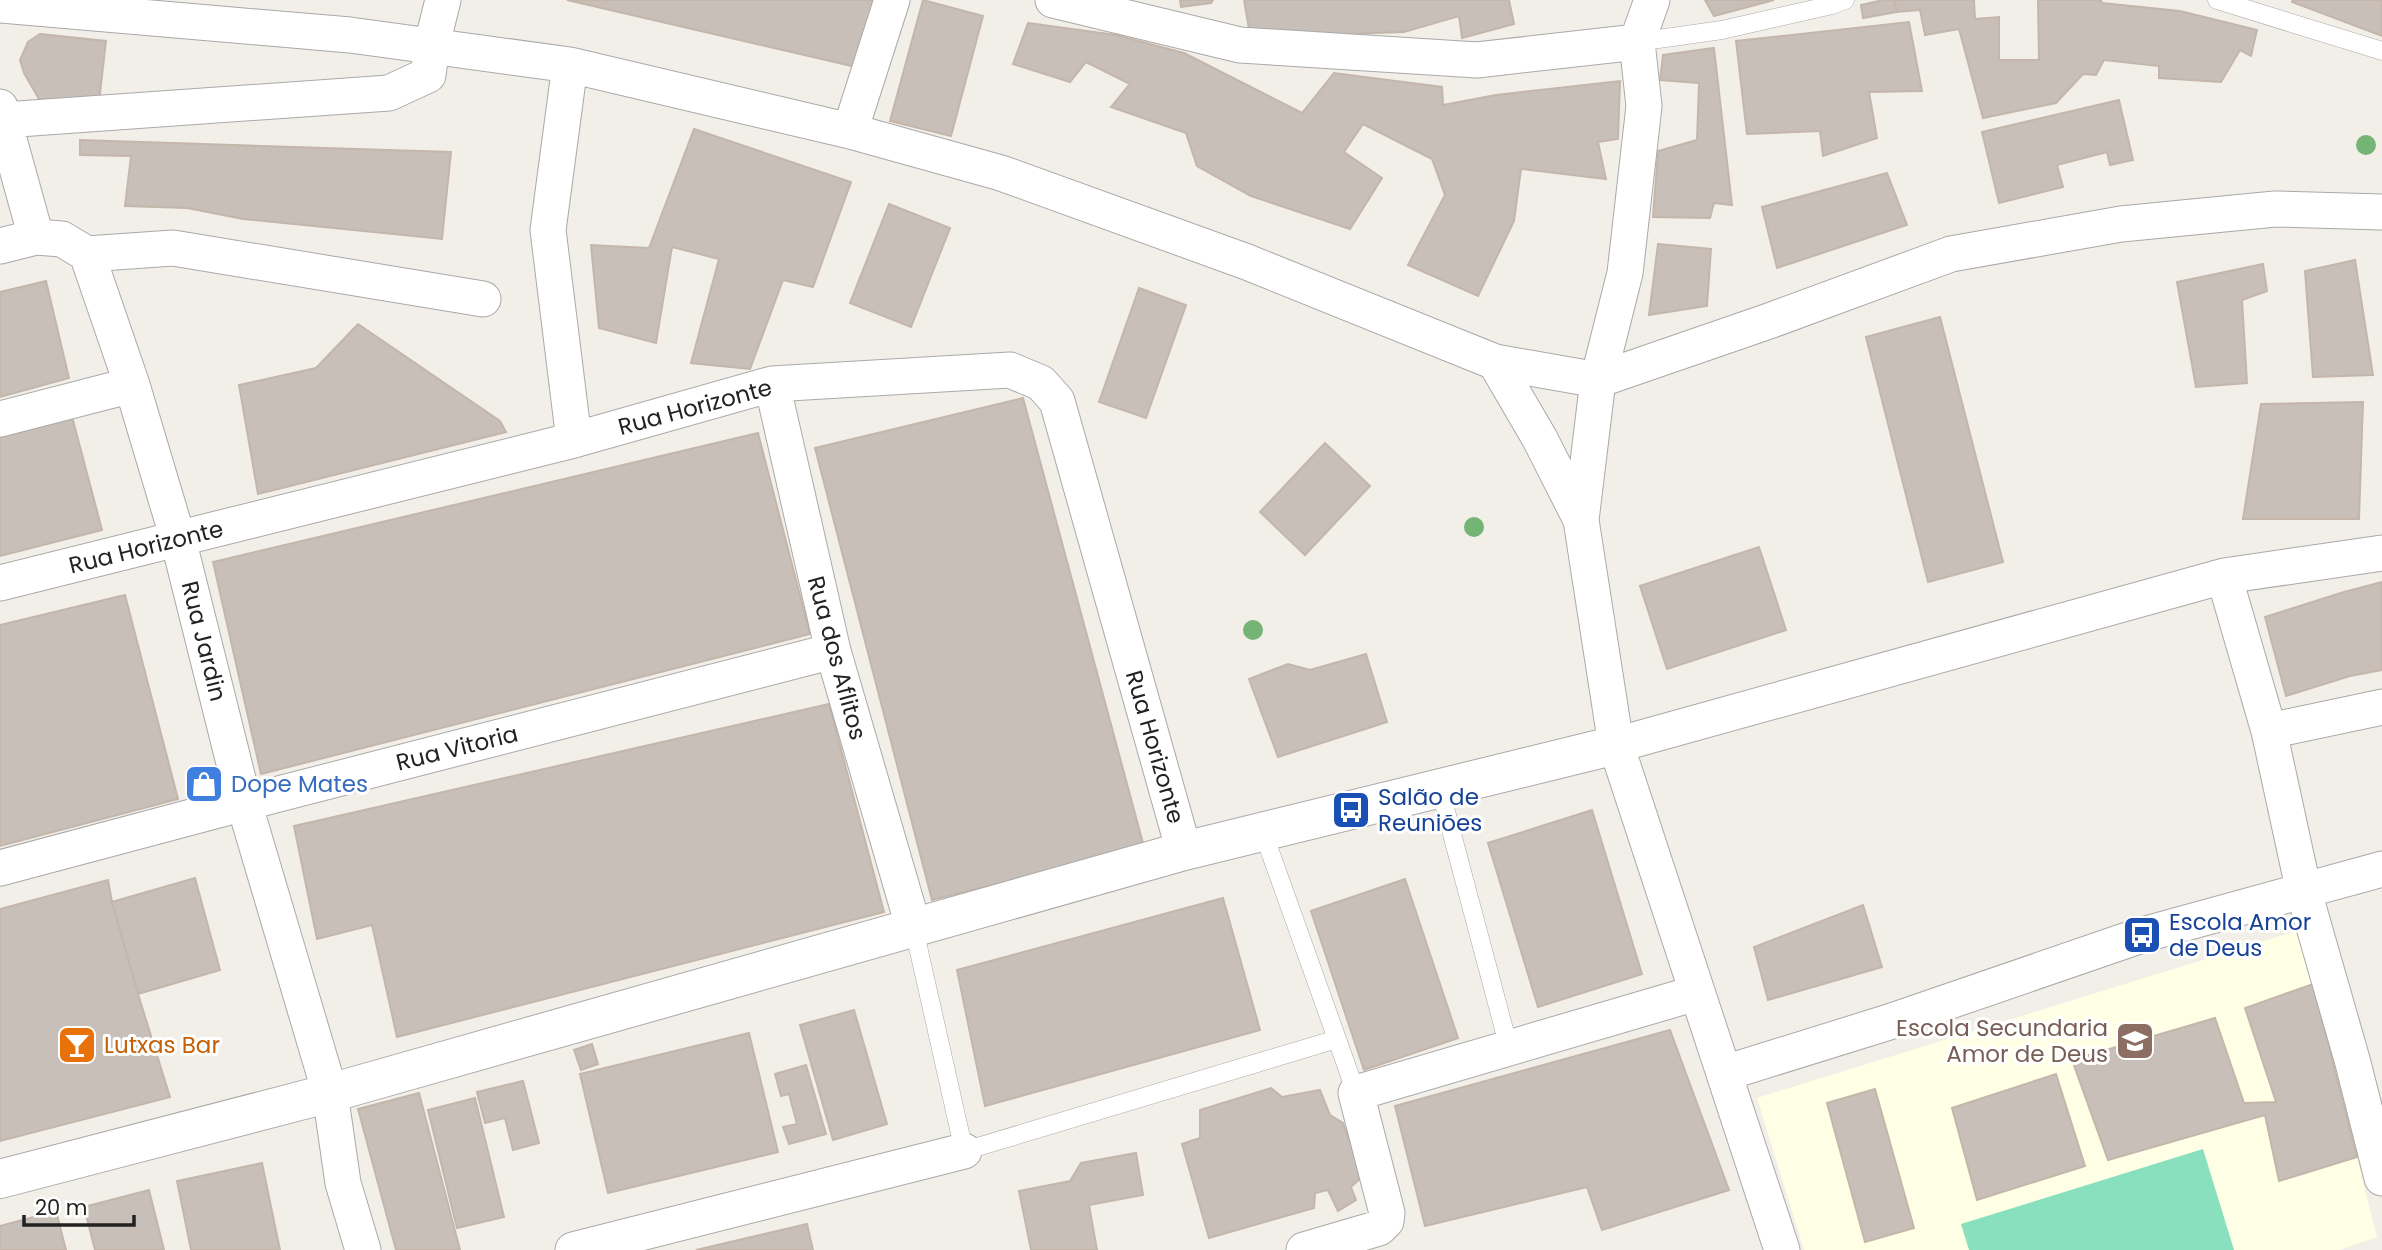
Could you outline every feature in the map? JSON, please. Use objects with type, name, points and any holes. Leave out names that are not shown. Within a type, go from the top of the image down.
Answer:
[{"type":"street","points":[[36,237],[2,114],[389,93],[428,75],[432,44],[443,0]]},
{"type":"street","points":[[850,131],[892,0]]},
{"type":"street","points":[[1053,0],[1240,45],[1477,60],[1637,42]]},
{"type":"street","points":[[1652,0],[1637,42],[1644,106],[1625,273],[1598,380],[1581,520],[1616,746],[1782,1250]]},
{"type":"street","points":[[0,5],[350,35],[432,44],[570,65],[850,131],[1001,173],[1247,262],[1495,362],[1598,380],[1951,254],[2121,224],[2185,217],[2275,209],[2382,212]]},
{"type":"street","points":[[570,65],[548,230],[574,440]]},
{"type":"street","points":[[0,246],[36,237],[62,239],[87,254],[173,247],[482,299]]},
{"type":"street","name":"Rua Jardin","points":[[87,254],[132,385],[178,539],[244,803],[330,1093],[344,1183],[363,1250]]},
{"type":"street","points":[[1495,362],[1540,439],[1581,520]]},
{"type":"street","name":"Rua Horizonte","points":[[0,583],[574,440],[772,384],[1010,370],[1041,383],[1057,401],[1184,851]]},
{"type":"street","name":"Rua dos Aflitos","points":[[772,384],[833,651],[914,929]]},
{"type":"street","points":[[0,419],[132,385]]},
{"type":"street","points":[[0,1179],[330,1093],[1184,851],[1616,746],[2224,576],[2382,552]]},
{"type":"street","points":[[2224,576],[2269,731],[2304,892],[2353,1063],[2382,1178]]},
{"type":"street","name":"Rua Vitoria","points":[[0,868],[833,651]]},
{"type":"street","points":[[2269,731],[2382,706]]},
{"type":"street","points":[[1725,1073],[1889,1022],[2142,935],[2382,869]]},
{"type":"street","points":[[1304,1250],[1379,1228],[1386,1221],[1387,1213],[1356,1093],[1696,993]]},
{"type":"street","points":[[573,1250],[625,1244],[964,1151]]},
{"type":"lane","points":[[1637,42],[1722,30],[1845,0]]},
{"type":"lane","points":[[2217,0],[2382,51]]},
{"type":"lane","points":[[1440,789],[1509,1048]]},
{"type":"lane","points":[[1263,832],[1356,1093]]},
{"type":"lane","points":[[914,929],[964,1151],[1337,1039]]},
{"type":"shaded area","name":"Escola Secundaria Amor de Deus","points":[[2299,930],[2377,1237],[2339,1250],[1804,1250],[1757,1098]]},
{"type":"green space","points":[[2203,1149],[2234,1250],[1969,1250],[1961,1224]]},
{"type":"building","points":[[567,0],[876,0],[856,67]]},
{"type":"building","points":[[923,0],[983,16],[951,136],[890,121]]},
{"type":"building","points":[[1180,0],[1213,0],[1211,3],[1181,7]]},
{"type":"building","points":[[1244,0],[1509,0],[1514,24],[1462,38],[1459,16],[1404,32],[1317,35],[1249,29]]},
{"type":"building","points":[[1705,0],[1774,0],[1714,16]]},
{"type":"building","points":[[1894,0],[1897,12],[1863,18],[1861,5]]},
{"type":"building","points":[[1894,0],[1974,0],[1975,19],[1999,17],[1999,60],[2039,60],[2038,0],[2101,0],[2102,3],[2180,11],[2257,30],[2251,56],[2240,50],[2221,82],[2159,78],[2159,66],[2104,60],[2096,75],[2083,74],[2056,103],[1983,118],[1959,29],[1925,35],[1920,10],[1897,12]]},
{"type":"building","points":[[2382,0],[2382,36],[2292,2]]},
{"type":"building","points":[[1909,22],[1922,91],[1869,92],[1877,138],[1823,156],[1820,131],[1747,134],[1736,41]]},
{"type":"building","points":[[1028,23],[1116,35],[1184,53],[1302,113],[1334,73],[1442,87],[1443,105],[1496,95],[1620,81],[1618,139],[1598,142],[1606,179],[1521,169],[1514,221],[1478,296],[1408,265],[1445,195],[1432,159],[1363,124],[1344,152],[1382,178],[1350,229],[1251,196],[1197,166],[1186,133],[1111,107],[1130,84],[1086,62],[1070,82],[1013,64]]},
{"type":"building","points":[[40,34],[106,41],[99,102],[39,99],[20,60],[28,42]]},
{"type":"building","points":[[1714,48],[1732,205],[1714,203],[1710,218],[1653,217],[1658,151],[1697,140],[1699,83],[1660,80],[1663,55]]},
{"type":"building","points":[[2119,100],[2133,160],[2110,165],[2107,152],[2057,165],[2063,187],[1999,203],[1982,132]]},
{"type":"building","points":[[694,129],[851,182],[813,287],[783,280],[750,369],[691,363],[719,259],[672,247],[656,343],[599,328],[591,245],[649,248]]},
{"type":"building","points":[[80,140],[451,152],[442,239],[243,219],[187,208],[125,206],[131,156],[80,155]]},
{"type":"building","points":[[1887,173],[1907,225],[1777,268],[1762,207]]},
{"type":"building","points":[[889,204],[950,228],[911,327],[850,303]]},
{"type":"building","points":[[1658,244],[1711,249],[1707,306],[1649,315]]},
{"type":"building","points":[[2355,260],[2373,375],[2313,377],[2305,271]]},
{"type":"building","points":[[2263,264],[2267,291],[2242,300],[2247,383],[2196,387],[2177,282]]},
{"type":"building","points":[[46,281],[69,378],[0,397],[0,292]]},
{"type":"building","points":[[1139,288],[1186,305],[1146,418],[1099,402]]},
{"type":"building","points":[[1940,317],[2003,562],[1928,582],[1866,337]]},
{"type":"building","points":[[358,324],[500,421],[506,432],[258,494],[239,385],[316,368]]},
{"type":"building","points":[[1023,398],[1144,847],[932,900],[815,448]]},
{"type":"building","points":[[2363,402],[2359,519],[2243,519],[2261,404]]},
{"type":"building","points":[[70,409],[102,530],[0,556],[0,429]]},
{"type":"building","points":[[758,433],[810,634],[261,774],[213,562]]},
{"type":"building","points":[[1325,443],[1370,486],[1305,555],[1260,512]]},
{"type":"building","points":[[1759,547],[1786,630],[1667,669],[1640,586]]},
{"type":"building","points":[[2382,582],[2382,670],[2350,676],[2286,696],[2265,617]]},
{"type":"building","points":[[125,595],[178,799],[0,846],[0,625]]},
{"type":"building","points":[[1366,654],[1387,722],[1278,757],[1249,679],[1288,664],[1310,670]]},
{"type":"building","points":[[829,704],[884,912],[397,1037],[372,925],[317,939],[294,826]]},
{"type":"building","points":[[1592,810],[1642,974],[1538,1007],[1488,843]]},
{"type":"building","points":[[195,878],[220,970],[138,994],[112,902]]},
{"type":"building","points":[[1405,879],[1458,1038],[1364,1070],[1311,911]]},
{"type":"building","name":"Lutxas Bar","points":[[108,880],[138,994],[170,1097],[0,1141],[0,909]]},
{"type":"building","points":[[1223,898],[1260,1030],[985,1106],[957,970]]},
{"type":"building","points":[[1863,905],[1882,967],[1768,1000],[1754,947]]},
{"type":"building","points":[[2313,984],[2357,1157],[2279,1181],[2265,1115],[2108,1160],[2072,1060],[2215,1018],[2244,1103],[2276,1102],[2245,1008]]},
{"type":"building","points":[[854,1010],[887,1124],[833,1140],[800,1025]]},
{"type":"building","points":[[1670,1030],[1729,1190],[1602,1230],[1587,1187],[1425,1226],[1395,1106]]},
{"type":"building","points":[[749,1033],[778,1152],[608,1193],[580,1074]]},
{"type":"building","points":[[592,1044],[598,1064],[581,1070],[574,1050]]},
{"type":"building","points":[[806,1065],[826,1134],[789,1144],[783,1127],[797,1124],[789,1094],[781,1096],[775,1074]]},
{"type":"building","points":[[2056,1074],[2085,1166],[1977,1200],[1952,1108]]},
{"type":"building","points":[[523,1081],[539,1143],[513,1150],[505,1118],[485,1123],[477,1092]]},
{"type":"building","points":[[1271,1088],[1282,1097],[1320,1090],[1330,1115],[1343,1123],[1362,1177],[1351,1187],[1356,1200],[1338,1211],[1328,1190],[1315,1193],[1314,1208],[1209,1238],[1182,1144],[1200,1138],[1200,1110]]},
{"type":"building","points":[[1875,1089],[1914,1228],[1865,1242],[1827,1103]]},
{"type":"building","points":[[419,1093],[460,1250],[396,1250],[358,1109]]},
{"type":"building","points":[[475,1098],[504,1217],[457,1228],[428,1110]]},
{"type":"building","points":[[1136,1153],[1143,1195],[1089,1205],[1097,1250],[1031,1250],[1019,1191],[1070,1181],[1081,1163]]},
{"type":"building","points":[[262,1163],[280,1250],[191,1250],[177,1181]]},
{"type":"building","points":[[149,1190],[164,1250],[95,1250],[84,1207]]},
{"type":"building","points":[[56,1211],[66,1250],[0,1250],[0,1226]]},
{"type":"building","points":[[807,1224],[813,1250],[696,1250]]},
{"type":"place","name":"Dope Mates","points":[[204,784]]},
{"type":"place","name":"Salão de Reuniões","points":[[1351,810]]},
{"type":"place","name":"Escola Amor de Deus","points":[[2142,935]]},
{"type":"place","name":"Escola Secundaria Amor de Deus","points":[[2135,1041]]},
{"type":"place","name":"Lutxas Bar","points":[[77,1045]]}]
